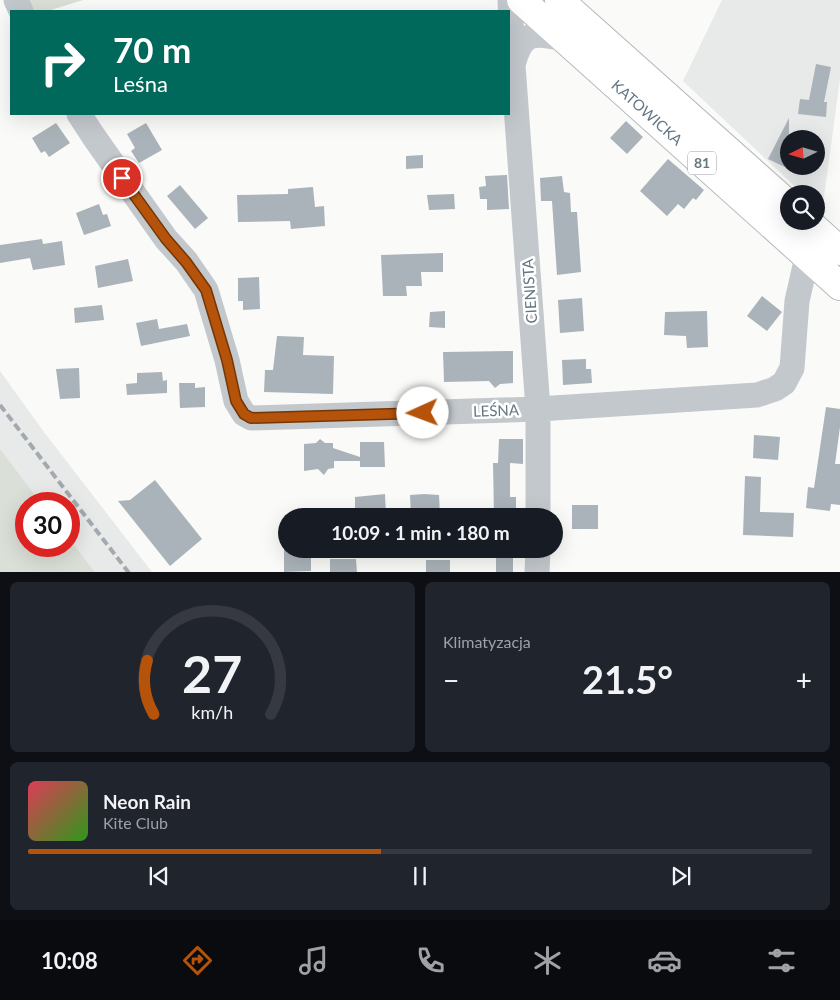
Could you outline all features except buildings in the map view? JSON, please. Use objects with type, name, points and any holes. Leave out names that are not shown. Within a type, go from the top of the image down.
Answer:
[{"type":"main road","name":"KATOWICKA","points":[[521,0],[840,286]]},
{"type":"main road","name":"KATOWICKA","points":[[559,0],[780,197]]},
{"type":"main road","points":[[817,230],[840,251]]},
{"type":"street","name":"CIENISTA","points":[[510,0],[538,409],[538,508]]},
{"type":"street","points":[[513,65],[518,48],[530,36],[539,35],[565,39]]},
{"type":"street","name":"LEŚNA","points":[[80,115],[166,239],[186,262],[206,290],[227,360],[236,401],[244,414],[251,418],[538,409],[757,394],[775,390],[784,383],[792,368],[798,301],[807,257]]},
{"type":"street","points":[[537,572],[538,558]]},
{"type":"shaded area","points":[[24,0],[83,0],[51,10],[28,10]]},
{"type":"shaded area","points":[[722,0],[840,0],[840,79],[825,189],[825,185],[793,185],[783,175],[825,175],[825,130],[780,130],[780,172],[683,81]]},
{"type":"shaded area","points":[[0,371],[44,432],[152,572],[95,572],[80,552],[80,492],[33,492],[0,449]]},
{"type":"shaded area","points":[[0,449],[33,492],[15,492],[15,557],[80,557],[80,552],[95,572],[0,572]]},
{"type":"railway","points":[[0,405],[128,572]]},
{"type":"route","points":[[122,178],[206,290],[227,360],[236,401],[244,414],[251,418],[423,413]]}]
